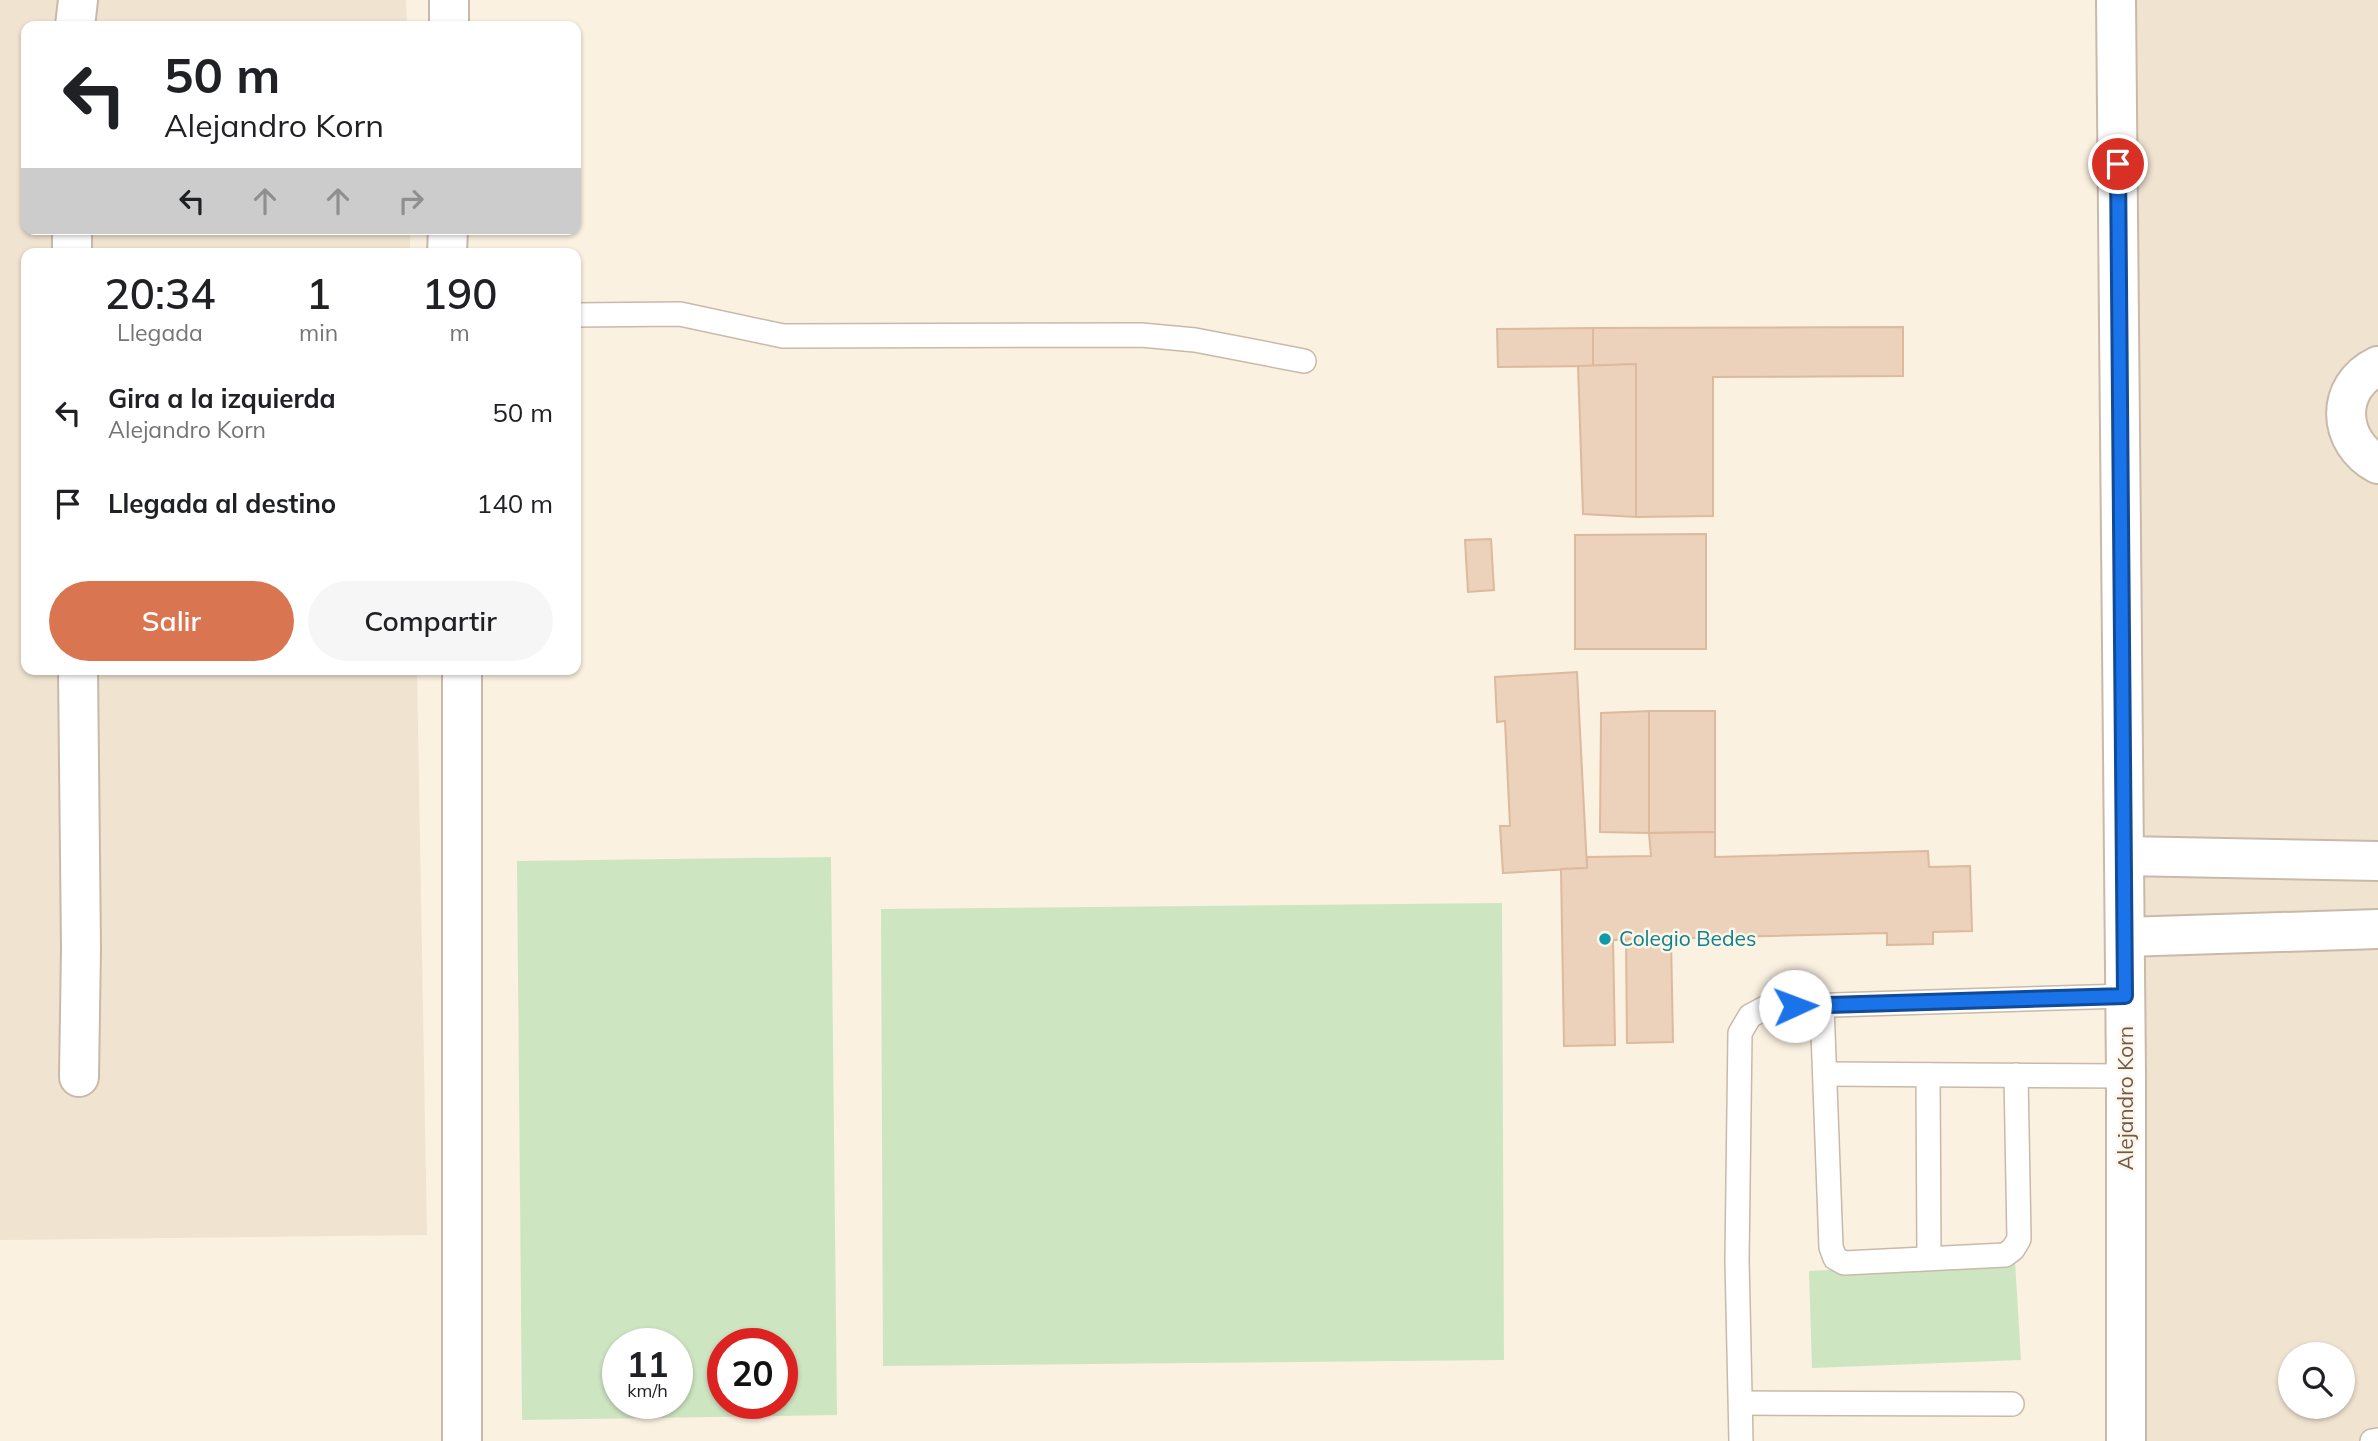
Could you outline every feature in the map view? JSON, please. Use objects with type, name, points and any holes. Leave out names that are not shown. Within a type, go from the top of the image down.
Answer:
[{"type":"street","points":[[76,21],[78,0]]},
{"type":"street","points":[[449,0],[449,21]]},
{"type":"street","name":"Alejandro Korn","points":[[2116,0],[2126,1076],[2126,1441]]},
{"type":"street","points":[[2378,366],[2368,371],[2355,385],[2347,401],[2346,420],[2350,438],[2361,454],[2378,464]]},
{"type":"street","points":[[78,675],[81,948],[79,1077]]},
{"type":"street","points":[[462,675],[462,1441]]},
{"type":"street","points":[[2124,856],[2378,861]]},
{"type":"street","points":[[2125,937],[2378,929]]},
{"type":"lane","points":[[581,315],[680,314],[783,336],[1141,335],[1195,340],[1304,361]]},
{"type":"lane","points":[[1741,1441],[1737,1260],[1740,1033],[1750,1016],[1767,1007],[2125,996]]},
{"type":"lane","points":[[1822,1005],[1831,1247],[1835,1258],[1844,1263],[2005,1255],[2013,1250],[2019,1239],[2015,1075]]},
{"type":"lane","points":[[1825,1074],[2126,1076]]},
{"type":"lane","points":[[1928,1075],[1929,1257]]},
{"type":"lane","points":[[1742,1403],[2012,1404]]},
{"type":"lane","points":[[2372,1441],[2378,1440]]},
{"type":"shaded area","points":[[0,0],[406,0],[407,21],[21,21],[21,235],[410,235],[410,248],[21,248],[21,675],[417,675],[427,1235],[0,1240]]},
{"type":"shaded area","points":[[2112,0],[2378,0],[2378,1441],[2126,1441]]},
{"type":"green space","points":[[831,857],[837,1415],[798,1416],[798,1328],[707,1328],[707,1417],[693,1417],[693,1328],[602,1328],[602,1419],[522,1420],[517,861]]},
{"type":"green space","points":[[1502,903],[1504,1360],[883,1366],[881,909]]},
{"type":"green space","points":[[2015,1261],[2021,1360],[1812,1368],[1809,1271]]},
{"type":"building","points":[[1903,327],[1903,376],[1713,377],[1713,516],[1636,517],[1636,364],[1593,366],[1593,328]]},
{"type":"building","points":[[1593,328],[1593,366],[1498,367],[1497,329]]},
{"type":"building","points":[[1636,364],[1636,517],[1583,514],[1578,366]]},
{"type":"building","points":[[1706,534],[1706,649],[1575,649],[1575,535]]},
{"type":"building","points":[[1491,539],[1494,590],[1468,592],[1465,540]]},
{"type":"building","points":[[1577,672],[1587,868],[1503,873],[1500,826],[1510,826],[1505,721],[1497,722],[1495,677]]},
{"type":"building","points":[[1649,711],[1649,833],[1600,832],[1601,713]]},
{"type":"building","points":[[1649,711],[1715,711],[1715,832],[1649,833]]},
{"type":"building","name":"Colegio Bedes","points":[[1715,832],[1715,857],[1928,851],[1929,867],[1970,866],[1972,931],[1933,932],[1933,944],[1887,945],[1887,933],[1613,940],[1615,1045],[1564,1046],[1561,869],[1587,868],[1587,857],[1651,856],[1649,833]]},
{"type":"building","points":[[1671,938],[1673,1042],[1627,1043],[1626,939]]},
{"type":"place","name":"Colegio Bedes","points":[[1605,939]]},
{"type":"route","points":[[1795,1006],[2125,996],[2118,164]]}]
